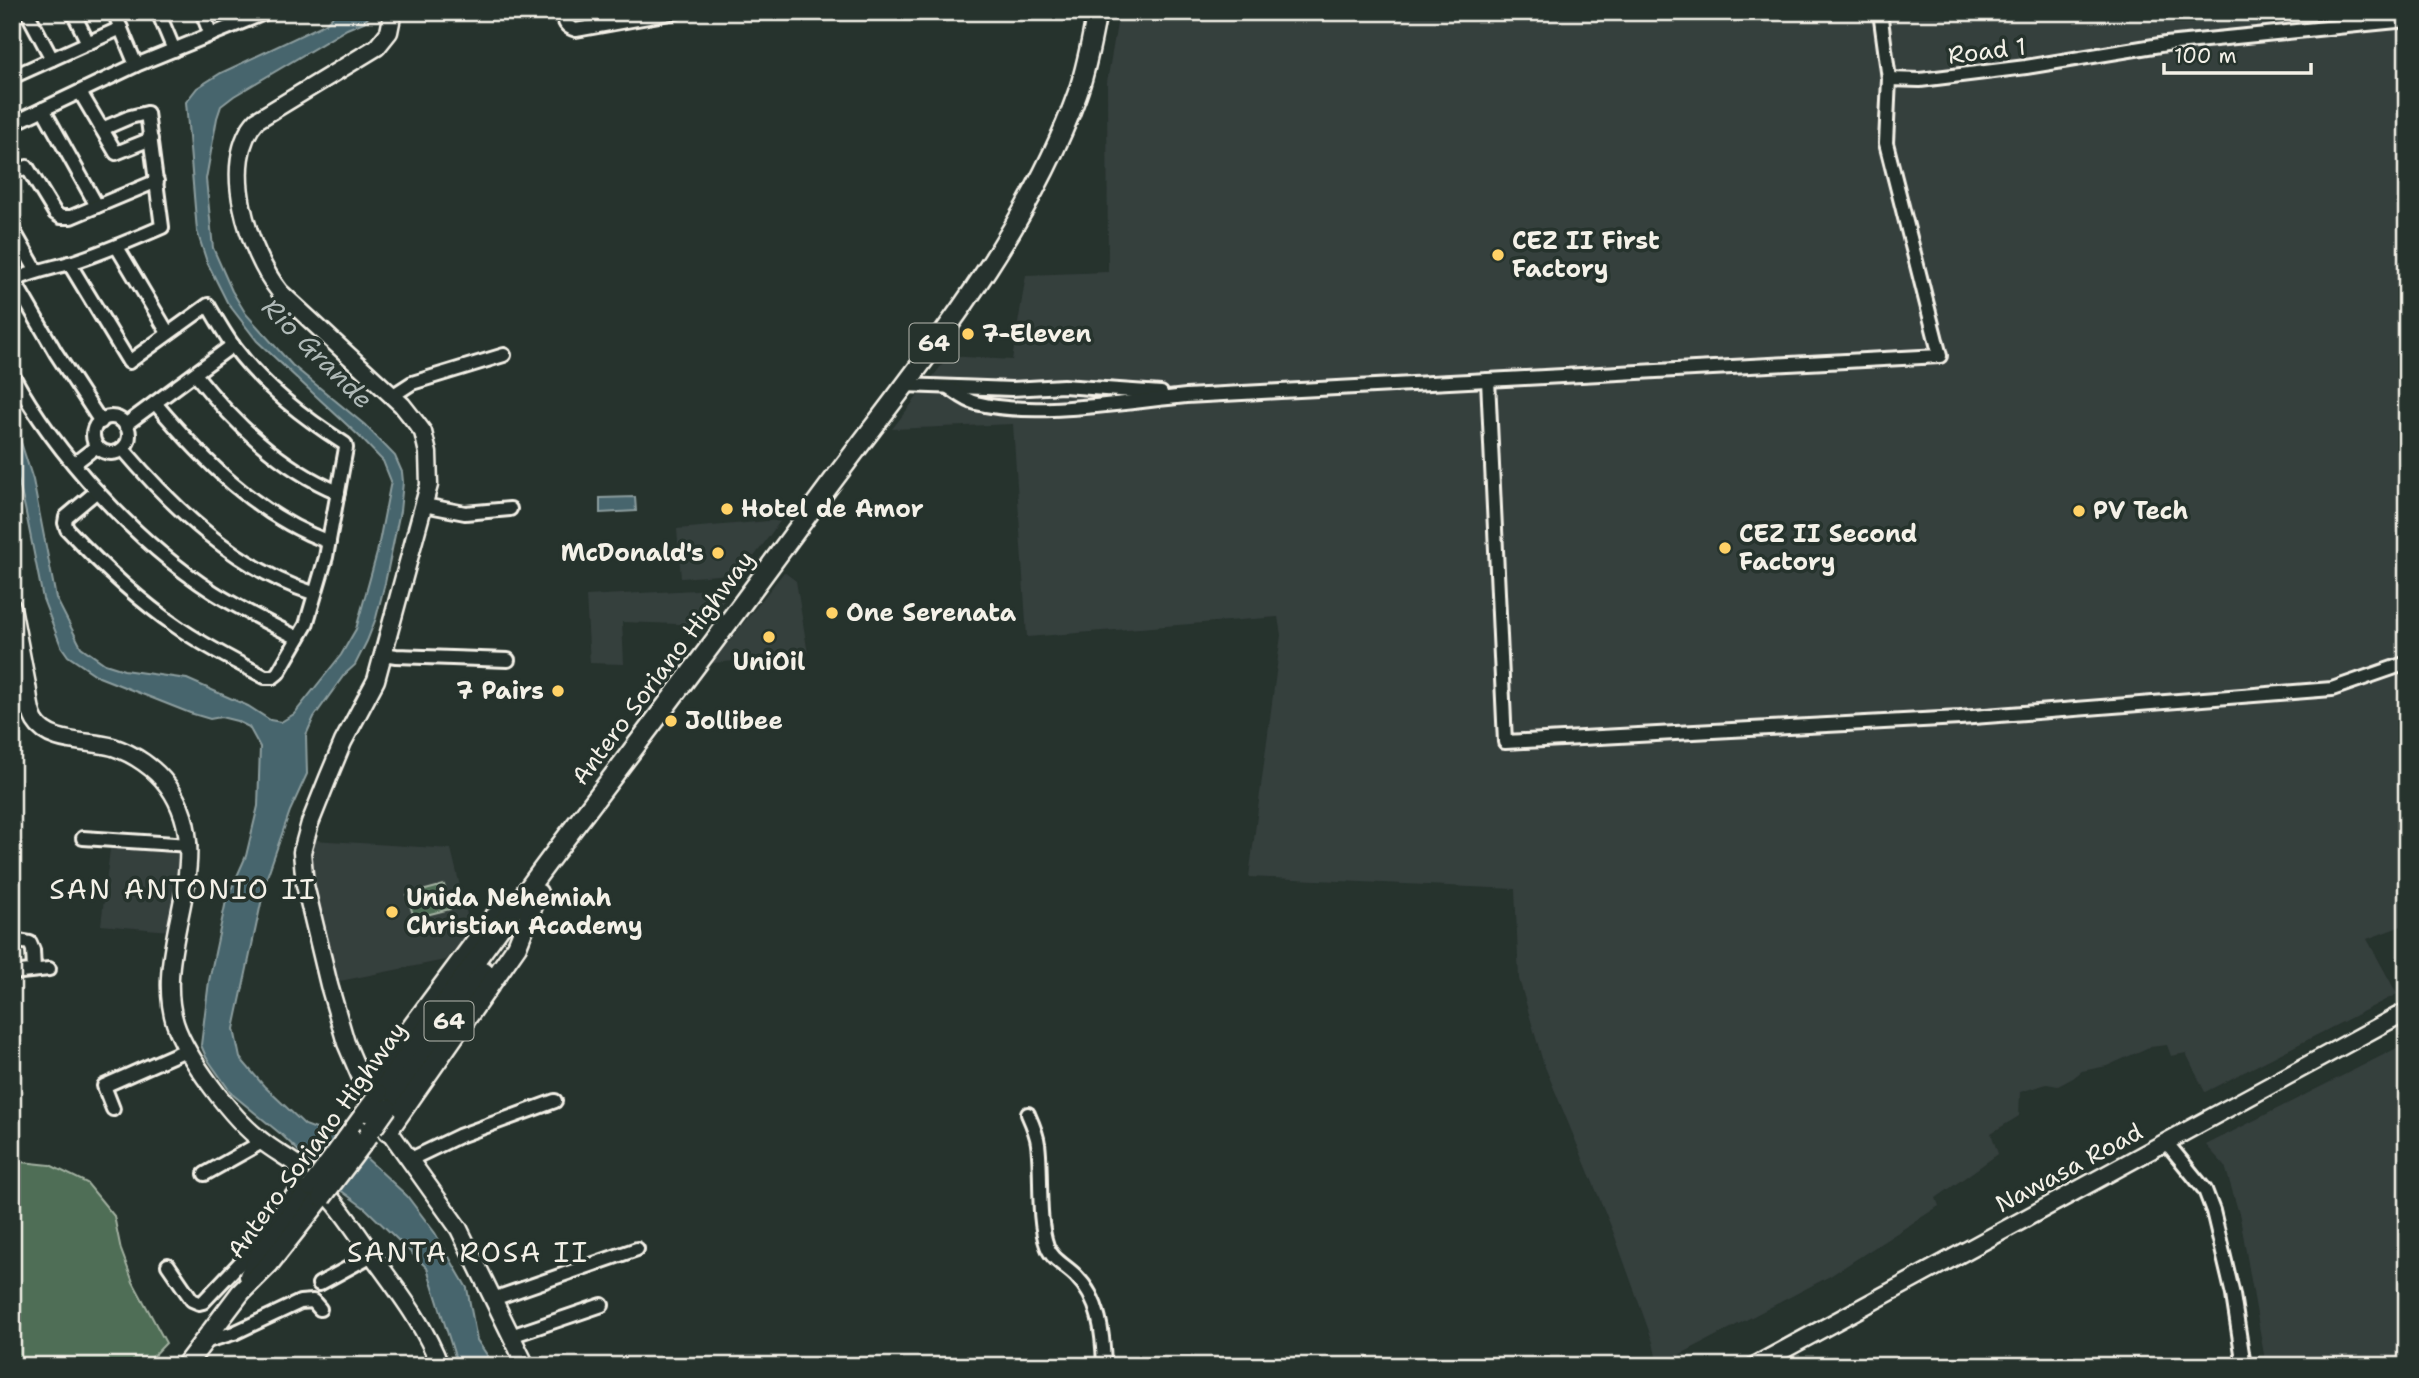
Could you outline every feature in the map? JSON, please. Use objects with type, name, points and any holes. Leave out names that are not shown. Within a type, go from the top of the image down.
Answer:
[{"type":"main road","name":"Antero Soriano Highway","points":[[314,1186],[374,1127],[377,1097],[535,890],[583,815],[700,662],[904,385],[997,251],[1058,144],[1078,93],[1090,52],[1097,12]]},
{"type":"main road","points":[[374,1127],[517,946],[535,890]]},
{"type":"main road","name":"Antero Soriano Highway","points":[[185,1366],[241,1292],[259,1256],[314,1186],[350,1133],[374,1127]]},
{"type":"street","points":[[27,12],[52,59]]},
{"type":"street","points":[[73,12],[88,43]]},
{"type":"street","points":[[114,12],[136,65]]},
{"type":"street","points":[[158,12],[174,50]]},
{"type":"street","points":[[202,12],[211,35]]},
{"type":"street","points":[[12,124],[136,65],[211,35],[249,16],[267,12]]},
{"type":"street","points":[[393,12],[389,32],[377,47],[251,125],[242,153],[239,181],[250,233],[272,281],[393,396],[417,424],[426,442],[430,472],[424,505],[374,685],[343,741],[310,823],[302,852],[305,885],[346,1043],[377,1097],[374,1127],[409,1160],[458,1229],[526,1366]]},
{"type":"street","points":[[562,12],[564,22],[576,30],[676,12]]},
{"type":"street","points":[[948,387],[973,403],[1014,408],[1119,403],[1186,396],[1940,356],[1886,143],[1889,79],[1880,12]]},
{"type":"street","name":"Road 1","points":[[1889,79],[1920,80],[2026,67],[2166,44],[2407,20]]},
{"type":"street","points":[[12,77],[121,28]]},
{"type":"street","points":[[80,92],[116,153],[151,139]]},
{"type":"street","points":[[43,109],[97,206]]},
{"type":"street","points":[[101,422],[56,353],[13,279],[117,247],[162,226],[147,113],[130,117],[102,130]]},
{"type":"street","points":[[12,173],[27,167],[55,213],[61,217],[71,216],[157,181]]},
{"type":"street","points":[[12,228],[36,270]]},
{"type":"street","points":[[117,247],[168,333]]},
{"type":"street","points":[[69,263],[129,362],[208,305],[233,345],[284,400],[345,444],[329,542],[306,625],[278,673],[265,677],[176,626],[121,583],[67,529],[66,517],[97,491]]},
{"type":"street","points":[[125,425],[233,345]]},
{"type":"street","points":[[393,396],[412,383],[504,355]]},
{"type":"street","points":[[12,374],[42,422],[97,491],[162,554],[212,591],[298,638]]},
{"type":"street","points":[[195,374],[229,414],[256,440],[318,484],[338,492]]},
{"type":"street","points":[[1488,380],[1505,742],[1960,718],[2332,690],[2407,663]]},
{"type":"street","points":[[904,385],[1012,389],[1063,386],[1118,388],[1186,396]]},
{"type":"street","points":[[155,403],[188,442],[240,490],[290,524],[329,542]]},
{"type":"street","points":[[107,418],[115,418],[125,425],[129,436],[122,449],[107,453],[97,446],[93,435],[95,427],[101,422],[107,418]]},
{"type":"street","points":[[75,463],[97,446]]},
{"type":"street","points":[[122,449],[163,494],[207,533],[267,573],[313,593]]},
{"type":"street","points":[[424,505],[465,513],[510,509]]},
{"type":"street","points":[[12,607],[35,722],[51,735],[111,747],[132,755],[168,785],[178,803],[190,845],[188,878],[177,920],[169,975],[175,1023],[188,1049],[230,1110],[262,1142],[334,1200],[415,1316],[440,1366]]},
{"type":"street","points":[[384,654],[508,660]]},
{"type":"street","points":[[12,709],[31,708]]},
{"type":"street","points":[[83,838],[190,845]]},
{"type":"street","points":[[12,940],[30,943],[34,971]]},
{"type":"street","points":[[12,973],[49,969]]},
{"type":"street","name":"Nawasa Road","points":[[1754,1366],[2407,1011]]},
{"type":"street","points":[[113,1109],[104,1086],[188,1049]]},
{"type":"street","points":[[409,1160],[459,1136],[555,1101]]},
{"type":"street","points":[[1028,1114],[1038,1143],[1038,1173],[1045,1241],[1051,1255],[1082,1283],[1092,1298],[1101,1327],[1104,1366]]},
{"type":"street","points":[[205,1174],[262,1142]]},
{"type":"street","points":[[2166,1142],[2205,1190],[2213,1211],[2233,1296],[2244,1366]]},
{"type":"street","points":[[168,1265],[188,1295],[199,1303],[203,1302],[314,1186]]},
{"type":"street","points":[[493,1299],[637,1249]]},
{"type":"street","points":[[319,1284],[372,1255]]},
{"type":"street","points":[[204,1342],[234,1333],[300,1302],[313,1301],[320,1309]]},
{"type":"street","points":[[511,1336],[602,1306]]},
{"type":"shaded area","points":[[1119,12],[2407,12],[2407,924],[2367,939],[2397,994],[2205,1092],[2186,1053],[2171,1056],[2167,1045],[2149,1047],[2107,1066],[2082,1071],[2058,1086],[2047,1084],[2020,1092],[2019,1116],[1991,1133],[1998,1154],[1936,1198],[1939,1206],[1830,1276],[1658,1366],[1653,1342],[1613,1231],[1543,1062],[1519,979],[1515,889],[1249,877],[1281,635],[1278,617],[1027,637],[1013,424],[892,429],[949,356],[1012,360],[1026,275],[1108,272],[1107,82]]},
{"type":"shaded area","name":"McDonald's","points":[[781,520],[742,573],[681,578],[677,529]]},
{"type":"shaded area","points":[[784,572],[796,581],[808,654],[712,663]]},
{"type":"shaded area","points":[[732,588],[706,625],[622,622],[624,664],[590,663],[586,596]]},
{"type":"shaded area","name":"Unida Nehemiah Christian Academy","points":[[314,840],[451,849],[471,931],[445,960],[335,982],[313,893],[309,861]]},
{"type":"shaded area","points":[[111,841],[187,848],[170,931],[101,925]]},
{"type":"shaded area","points":[[2407,1043],[2407,1366],[2266,1366],[2240,1217],[2225,1166],[2206,1145]]},
{"type":"green space","points":[[444,885],[450,909],[414,918],[407,895]]},
{"type":"green space","points":[[12,1161],[50,1165],[87,1183],[114,1216],[121,1250],[133,1282],[166,1343],[144,1366],[14,1366]]},
{"type":"water","points":[[337,12],[373,12],[364,22],[347,29],[221,106],[206,179],[213,248],[232,291],[246,314],[292,365],[365,425],[395,456],[403,482],[400,511],[376,618],[355,665],[344,675],[314,717],[306,735],[307,774],[290,811],[266,880],[234,1029],[240,1058],[264,1086],[305,1125],[327,1133],[363,1155],[407,1196],[435,1233],[467,1288],[477,1340],[487,1355],[489,1366],[458,1366],[427,1268],[366,1209],[336,1187],[282,1135],[232,1094],[206,1057],[201,1045],[209,981],[226,901],[246,856],[258,806],[260,747],[249,727],[237,721],[221,717],[210,719],[190,713],[99,677],[68,656],[61,646],[43,599],[12,455],[12,425],[18,433],[33,480],[56,598],[81,647],[105,664],[124,670],[187,679],[248,706],[270,720],[281,722],[294,714],[341,655],[356,629],[377,553],[391,481],[383,461],[257,341],[227,302],[207,262],[197,231],[186,102],[197,88],[221,73],[325,24]]},
{"type":"water","points":[[635,497],[636,511],[600,513],[600,498]]},
{"type":"place","name":"CEZ II First Factory","points":[[1498,255]]},
{"type":"place","name":"7-Eleven","points":[[968,334]]},
{"type":"place","name":"Hotel de Amor","points":[[727,509]]},
{"type":"place","name":"PV Tech","points":[[2079,511]]},
{"type":"place","name":"CEZ II Second Factory","points":[[1725,548]]},
{"type":"place","name":"McDonald's","points":[[718,553]]},
{"type":"place","name":"One Serenata","points":[[832,613]]},
{"type":"place","name":"UniOil","points":[[769,637]]},
{"type":"place","name":"7 Pairs","points":[[558,691]]},
{"type":"place","name":"Jollibee","points":[[671,721]]},
{"type":"place","name":"Unida Nehemiah Christian Academy","points":[[392,912]]},
{"type":"district","name":"SAN ANTONIO II","points":[[183,889]]},
{"type":"district","name":"SANTA ROSA II","points":[[468,1252]]},
{"type":"water label","name":"Rio Grande","points":[[318,353]]}]
